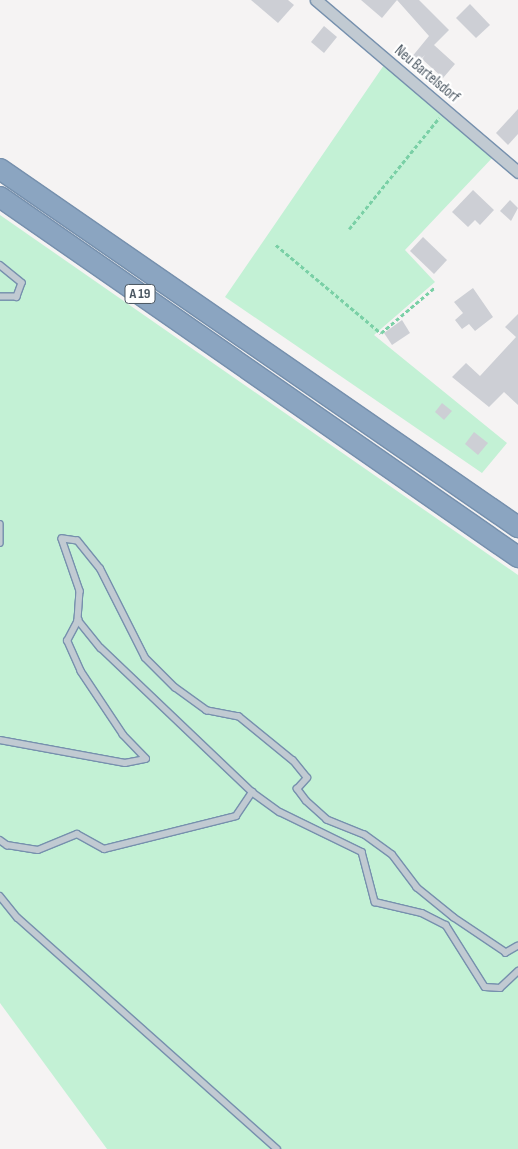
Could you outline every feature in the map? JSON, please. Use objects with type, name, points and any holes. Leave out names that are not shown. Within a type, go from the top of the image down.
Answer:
[{"type":"highway","name":"A 19","points":[[0,169],[518,527]]},
{"type":"highway","name":"A 19","points":[[0,197],[518,557]]},
{"type":"street","name":"Neu Bartelsdorf","points":[[316,0],[518,172]]},
{"type":"lane","points":[[0,265],[22,284],[17,297],[0,297]]},
{"type":"lane","points":[[0,524],[0,543]]},
{"type":"lane","points":[[0,740],[125,763],[146,759],[123,735],[81,672],[67,641],[78,620],[80,591],[62,539],[78,541],[100,569],[145,658],[175,688],[206,711],[239,717],[293,761],[307,778],[297,789],[306,800],[328,820],[364,835],[392,855],[417,888],[454,918],[506,953],[518,946]]},
{"type":"lane","points":[[78,620],[100,648],[252,792],[280,812],[362,852],[375,902],[422,913],[446,925],[485,987],[500,988],[518,971]]},
{"type":"lane","points":[[0,840],[6,845],[38,850],[77,834],[104,849],[236,816],[252,792]]},
{"type":"lane","points":[[0,896],[18,918],[277,1149]]},
{"type":"path","points":[[349,229],[446,109]]},
{"type":"path","points":[[276,245],[381,333],[434,288]]},
{"type":"green space","points":[[384,65],[494,156],[405,250],[435,282],[374,335],[507,443],[482,473],[225,297]]},
{"type":"green space","points":[[0,215],[518,575],[518,1149],[107,1149],[0,1003]]},
{"type":"building","points":[[251,0],[288,0],[294,5],[278,23]]},
{"type":"building","points":[[361,0],[397,0],[382,18]]},
{"type":"building","points":[[397,0],[419,0],[449,30],[434,45],[455,64],[443,78],[422,59],[425,55],[417,63],[411,58],[429,36]]},
{"type":"building","points":[[470,4],[490,25],[476,38],[456,18]]},
{"type":"building","points":[[324,26],[337,37],[324,53],[311,42]]},
{"type":"building","points":[[518,109],[518,134],[508,145],[496,133]]},
{"type":"building","points":[[473,190],[494,210],[480,225],[475,220],[468,227],[452,212]]},
{"type":"building","points":[[510,200],[518,208],[511,221],[500,211]]},
{"type":"building","points":[[423,237],[447,260],[434,274],[410,251]]},
{"type":"building","points":[[473,288],[493,317],[475,331],[469,324],[462,329],[455,320],[463,313],[454,302]]},
{"type":"building","points":[[518,314],[518,405],[504,392],[489,407],[452,377],[466,363],[480,376],[516,337],[505,327]]},
{"type":"building","points":[[402,320],[410,333],[392,345],[384,333]]},
{"type":"building","points":[[442,403],[452,411],[444,420],[435,412]]},
{"type":"building","points":[[474,432],[488,443],[478,455],[465,444]]}]
